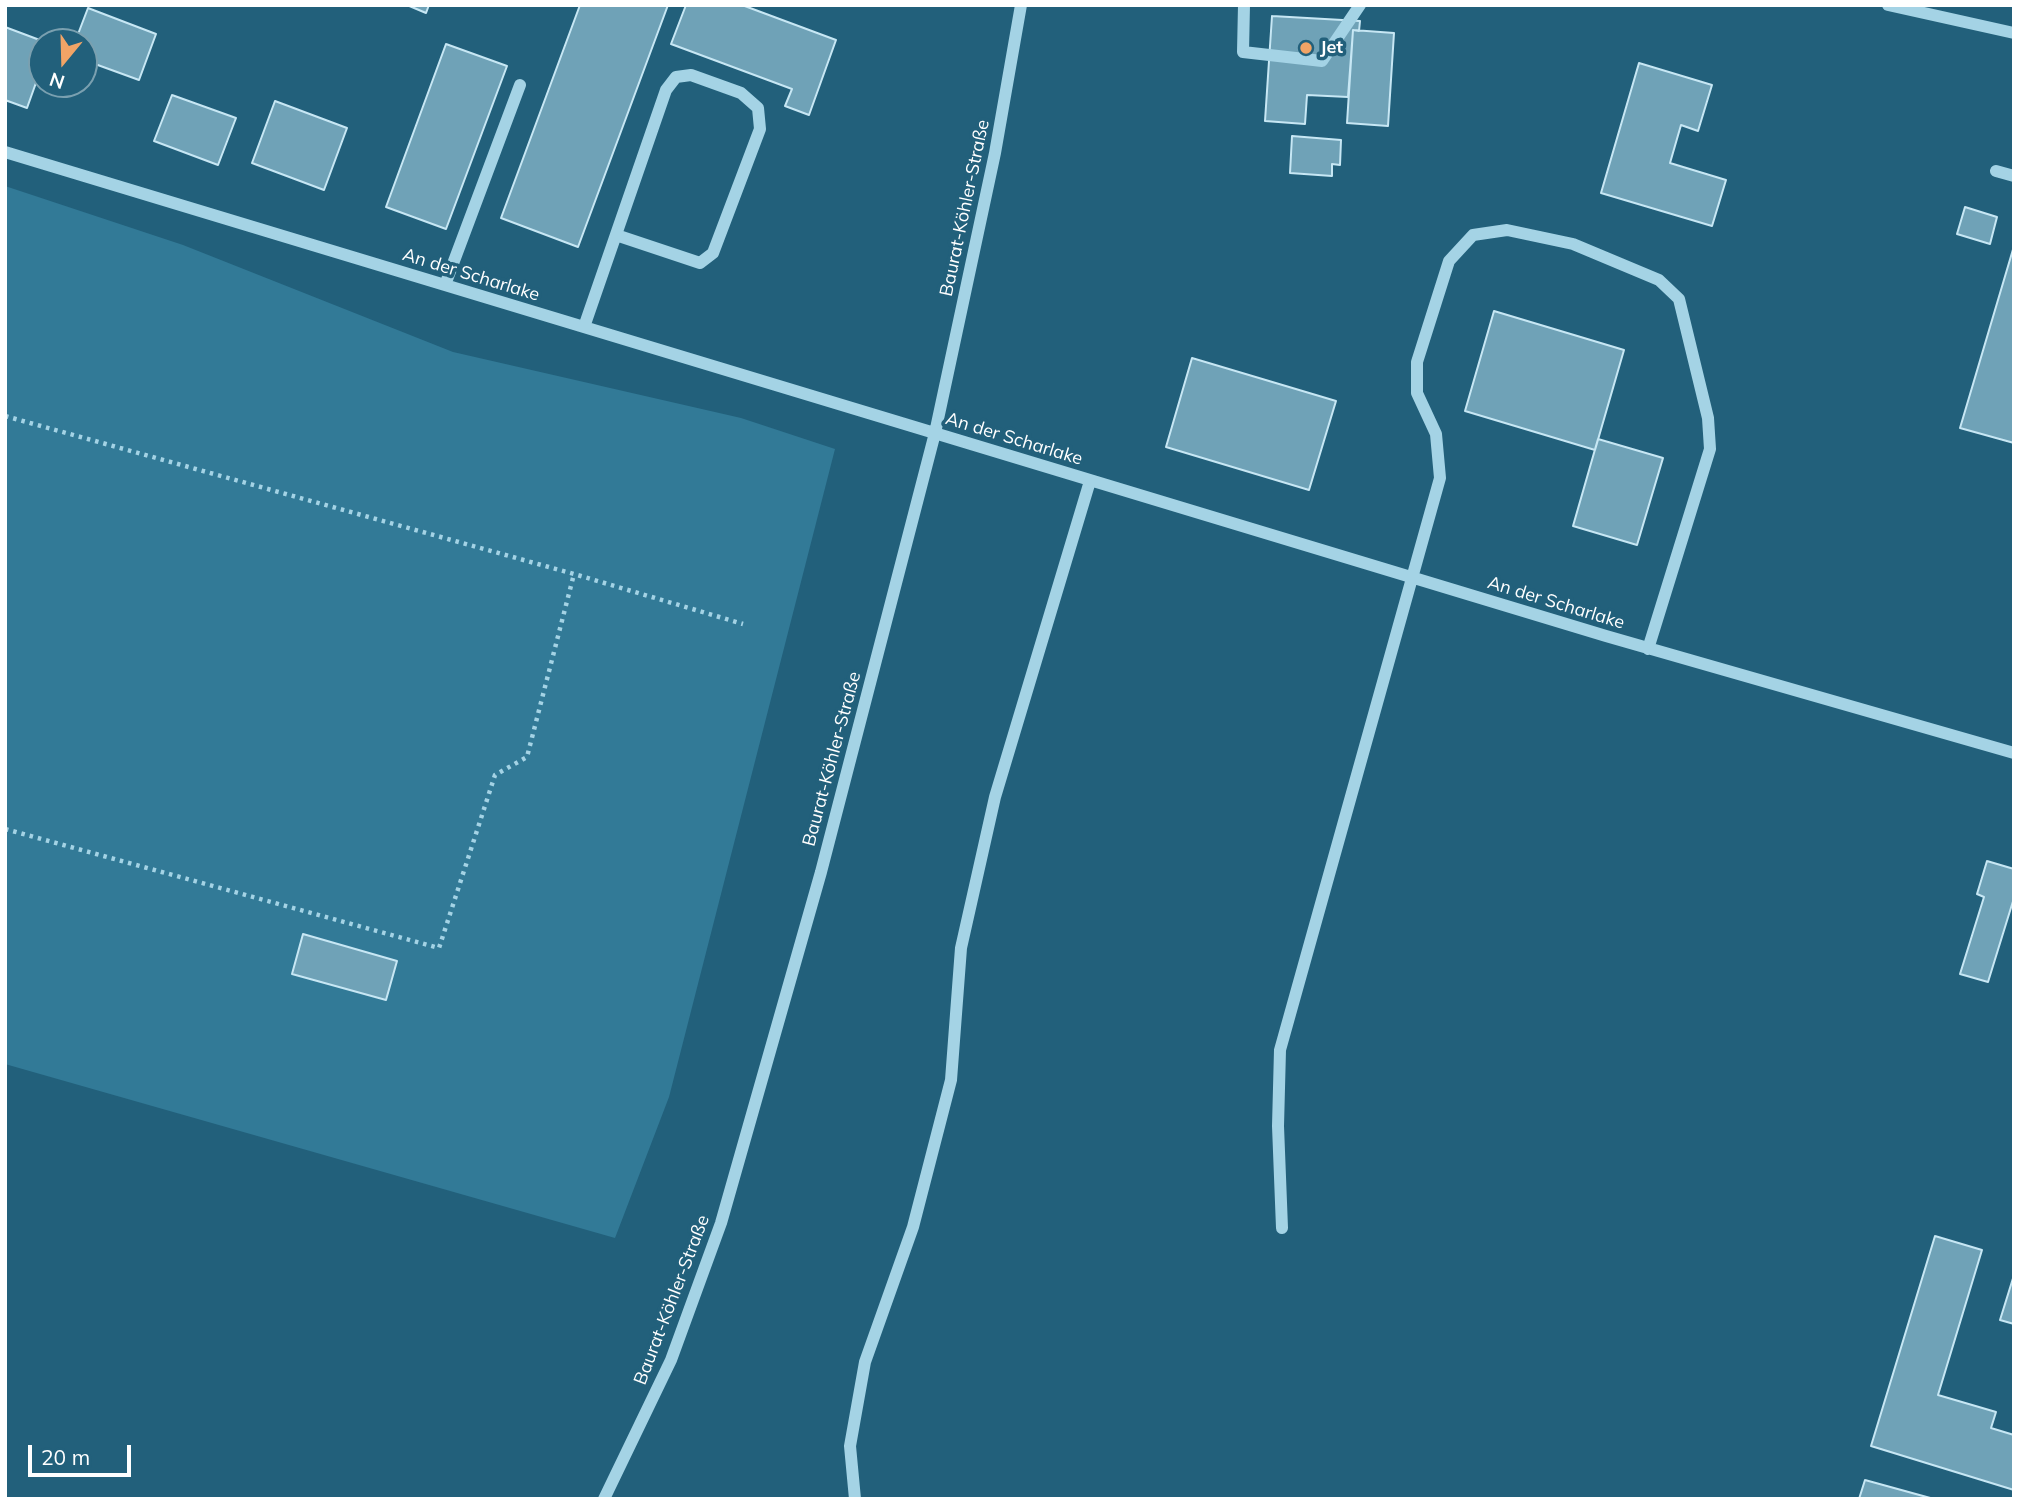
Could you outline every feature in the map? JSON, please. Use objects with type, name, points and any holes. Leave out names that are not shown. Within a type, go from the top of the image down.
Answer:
[{"type":"street","name":"Baurat-Köhler-Straße","points":[[604,1499],[671,1360],[722,1223],[821,872],[935,433],[995,153],[1021,5]]},
{"type":"street","points":[[1244,5],[1243,52],[1322,61],[1360,5]]},
{"type":"street","points":[[1888,5],[2014,33]]},
{"type":"street","points":[[584,327],[666,90],[676,77],[691,75],[741,93],[758,108],[760,129],[713,253],[700,264],[616,235]]},
{"type":"street","points":[[444,285],[520,85]]},
{"type":"street","name":"An der Scharlake","points":[[5,152],[1648,649],[2014,753]]},
{"type":"street","points":[[1996,171],[2014,176]]},
{"type":"street","points":[[1282,1228],[1278,1126],[1280,1050],[1440,478],[1436,434],[1418,393],[1418,362],[1449,261],[1474,235],[1507,230],[1573,244],[1659,280],[1679,299],[1708,418],[1710,449],[1648,649]]},
{"type":"street","points":[[855,1499],[850,1446],[865,1362],[913,1227],[951,1080],[961,948],[995,797],[1090,481]]},
{"type":"path","points":[[5,416],[574,574],[743,624]]},
{"type":"path","points":[[5,829],[439,948],[495,775],[527,757],[574,574]]},
{"type":"shaded area","points":[[5,186],[183,245],[453,352],[741,418],[835,449],[669,1097],[615,1238],[5,1064]]},
{"type":"building","points":[[407,5],[429,5],[426,13]]},
{"type":"building","points":[[580,5],[668,5],[578,247],[501,218]]},
{"type":"building","points":[[686,5],[742,5],[836,40],[809,115],[785,106],[792,89],[671,44]]},
{"type":"building","points":[[88,8],[156,34],[139,80],[98,65],[98,28],[80,28]]},
{"type":"building","points":[[1272,16],[1360,21],[1359,31],[1353,30],[1348,97],[1307,95],[1305,124],[1265,121]]},
{"type":"building","points":[[5,27],[28,36],[28,98],[31,98],[27,108],[5,100]]},
{"type":"building","points":[[1353,30],[1394,33],[1388,126],[1347,123]]},
{"type":"building","points":[[446,44],[507,66],[446,229],[386,207]]},
{"type":"building","points":[[1639,63],[1712,85],[1698,131],[1681,125],[1670,163],[1726,180],[1712,226],[1601,193]]},
{"type":"building","points":[[172,95],[236,118],[218,165],[154,141]]},
{"type":"building","points":[[275,101],[347,128],[324,190],[252,163]]},
{"type":"building","points":[[1292,136],[1341,140],[1340,165],[1332,164],[1332,176],[1290,173]]},
{"type":"building","points":[[1965,207],[1997,217],[1990,244],[1957,234]]},
{"type":"building","points":[[2014,246],[2014,443],[1960,428]]},
{"type":"building","points":[[1494,311],[1624,350],[1595,450],[1465,411]]},
{"type":"building","points":[[1192,358],[1336,401],[1309,490],[1166,447]]},
{"type":"building","points":[[1598,439],[1663,458],[1637,545],[1573,526]]},
{"type":"building","points":[[1987,861],[2014,869],[2014,898],[1988,982],[1960,974],[1984,897],[1977,894]]},
{"type":"building","points":[[303,934],[397,961],[386,1000],[292,974]]},
{"type":"building","points":[[1935,1236],[1982,1250],[1938,1395],[1996,1412],[1991,1428],[2014,1435],[2014,1490],[1871,1446]]},
{"type":"building","points":[[2014,1275],[2014,1324],[2000,1320]]},
{"type":"building","points":[[1865,1480],[1934,1499],[1859,1499]]},
{"type":"place","name":"Jet","points":[[1306,48]]}]
